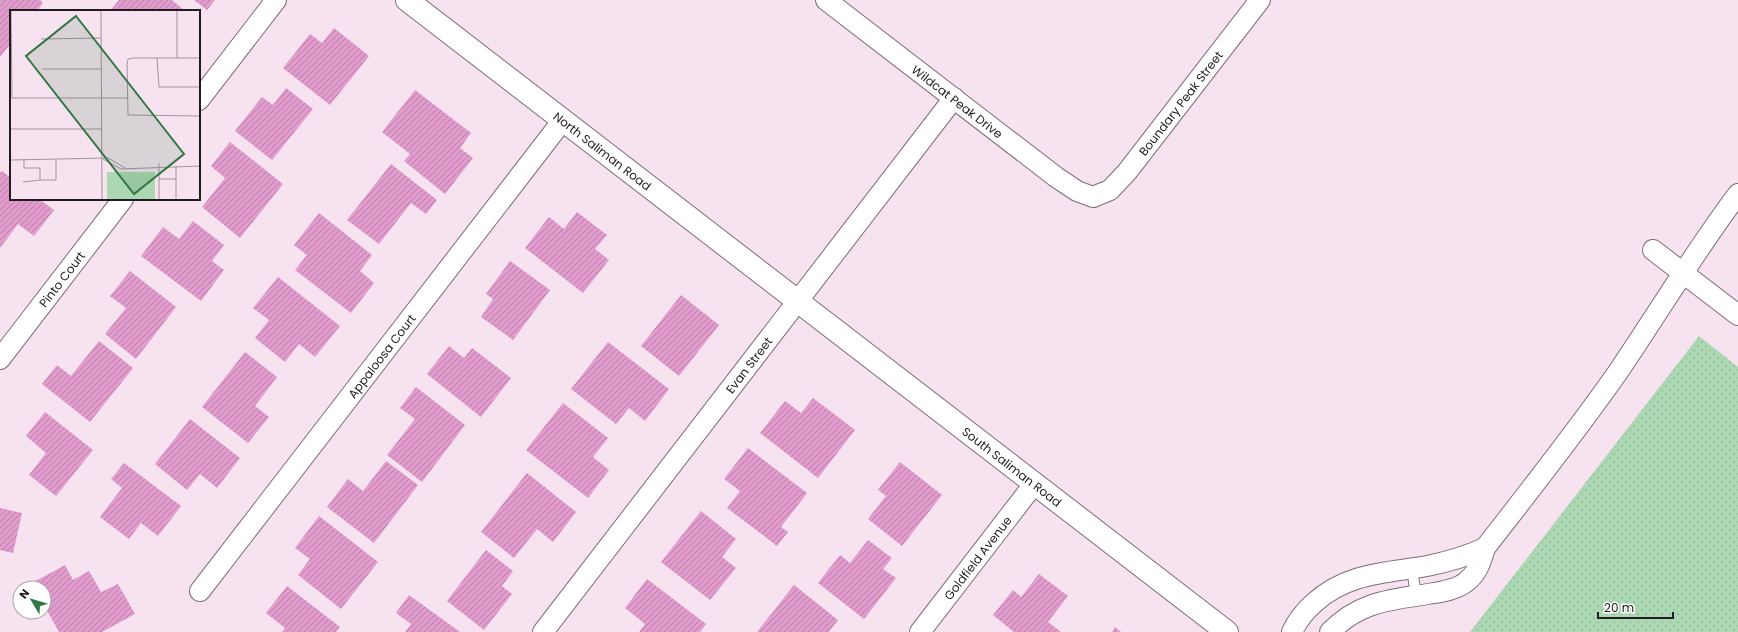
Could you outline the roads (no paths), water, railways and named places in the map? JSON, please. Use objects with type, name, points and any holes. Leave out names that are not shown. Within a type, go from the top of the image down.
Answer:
[{"type":"main road","name":"North Saliman Road","points":[[407,0],[798,302]]},
{"type":"main road","name":"South Saliman Road","points":[[798,302],[1227,632]]},
{"type":"street","points":[[200,99],[276,0]]},
{"type":"street","name":"Wildcat Peak Drive","points":[[826,0],[1056,177],[1076,191],[1093,197]]},
{"type":"street","name":"Boundary Peak Street","points":[[1093,197],[1110,190],[1127,172],[1260,0]]},
{"type":"street","name":"Evan Street","points":[[543,632],[954,98]]},
{"type":"street","name":"Appaloosa Court","points":[[200,591],[563,120]]},
{"type":"street","points":[[1330,632],[1349,614],[1366,606],[1375,603],[1449,590],[1465,583],[1478,568],[1485,548],[1587,415],[1738,194]]},
{"type":"street","name":"Pinto Court","points":[[0,359],[122,200]]},
{"type":"street","points":[[1653,250],[1738,314]]},
{"type":"street","name":"Goldfield Avenue","points":[[920,632],[1034,484]]},
{"type":"street","points":[[1292,632],[1295,624],[1311,605],[1338,586],[1360,576],[1447,561],[1485,548]]},
{"type":"lane","points":[[1412,568],[1416,596]]}]
